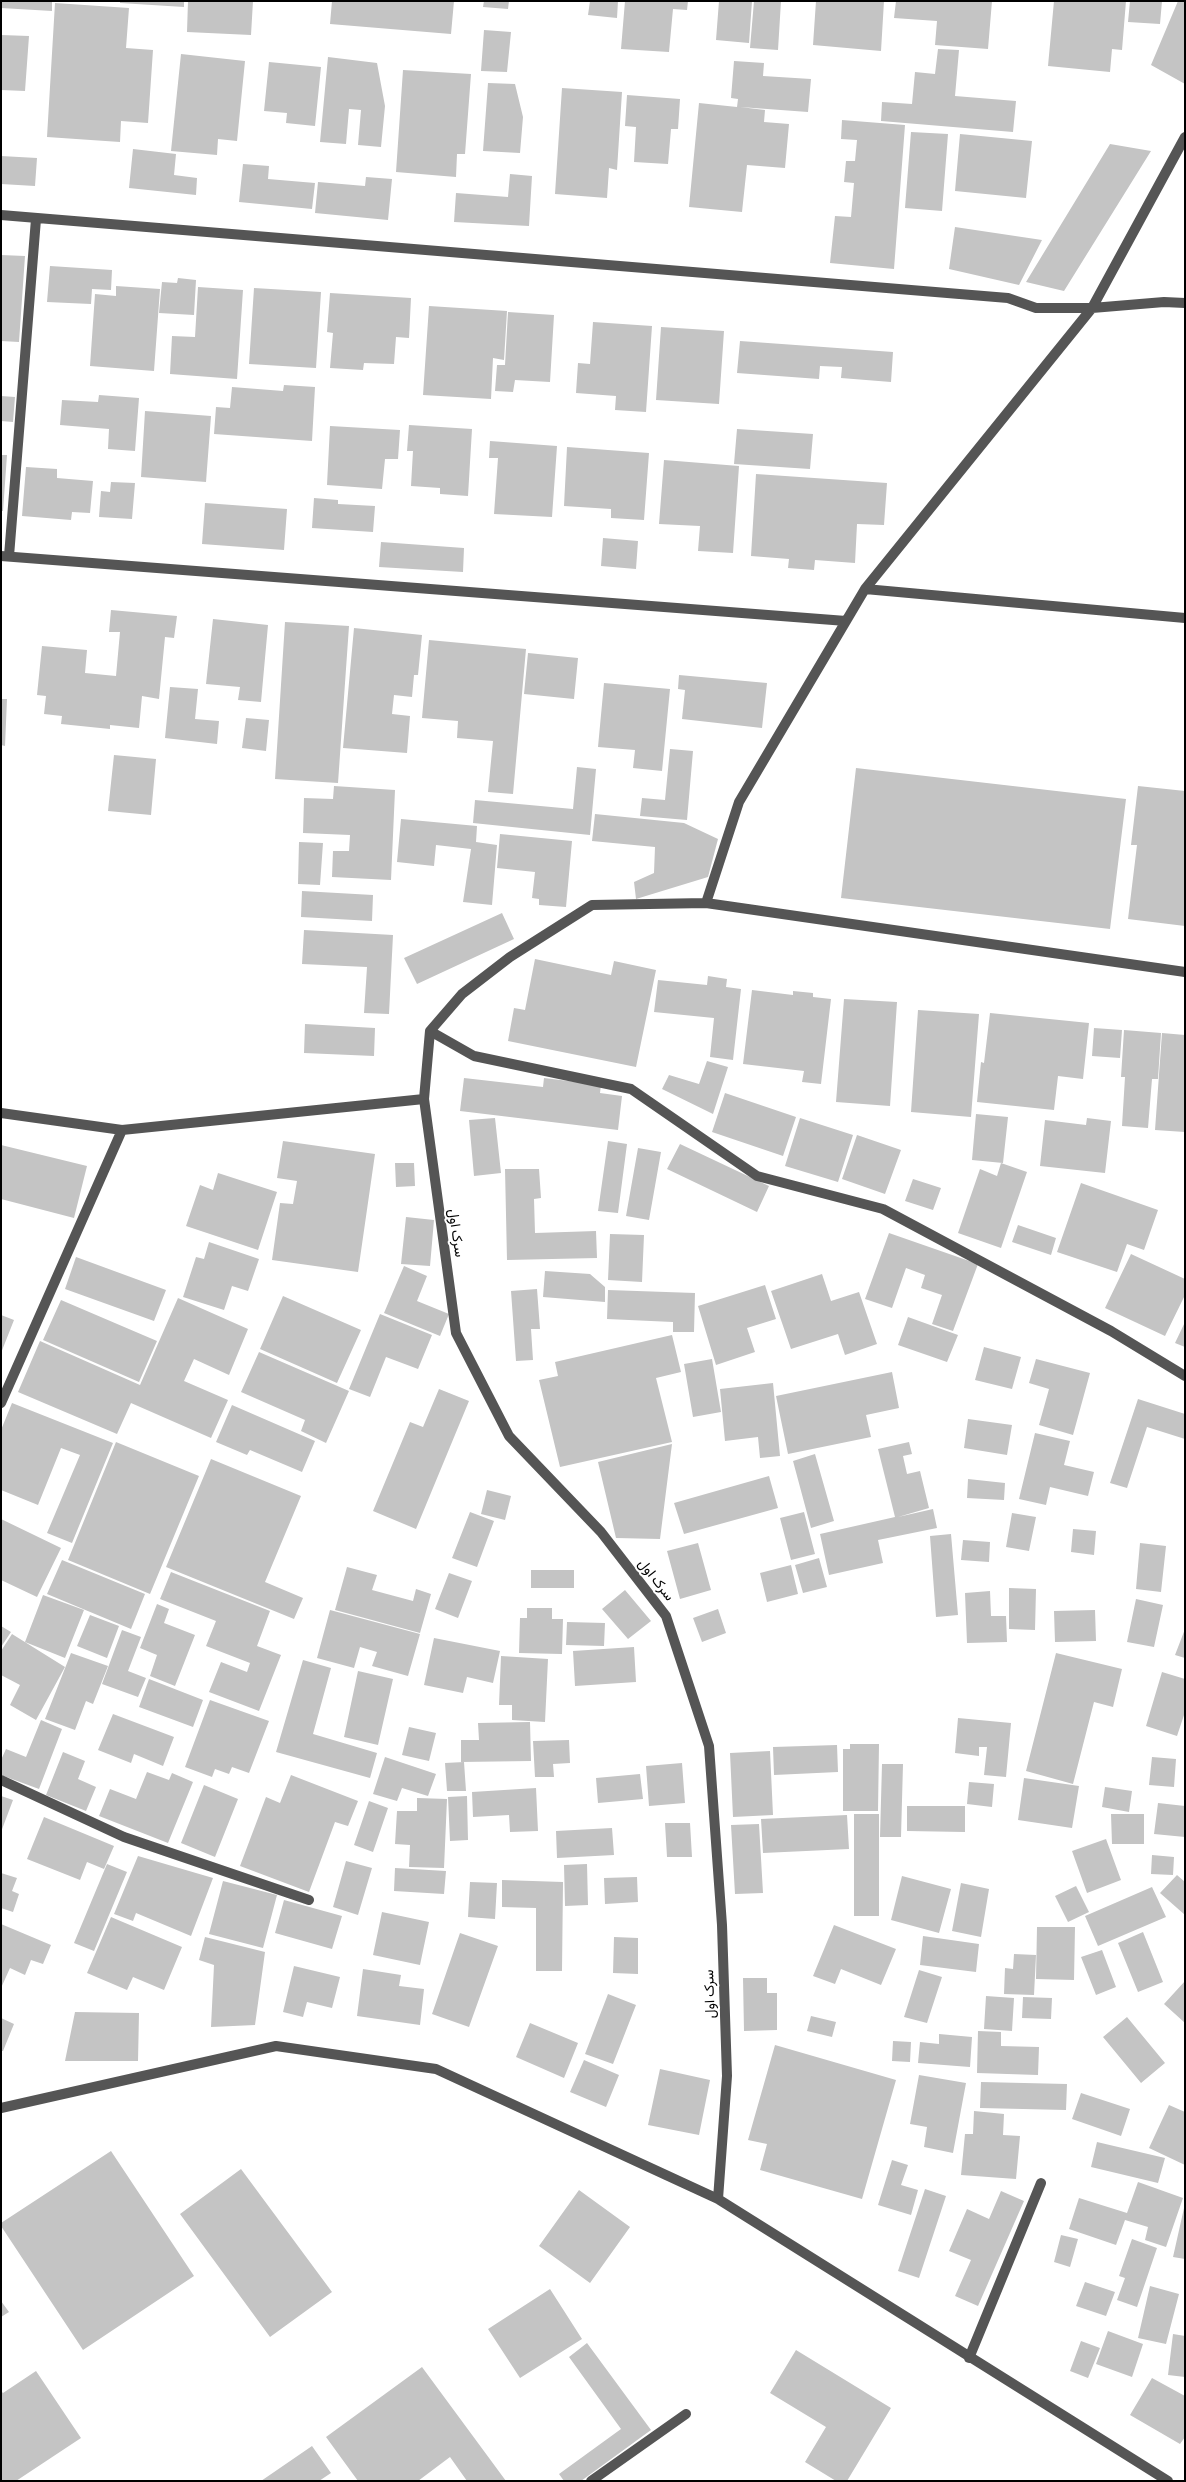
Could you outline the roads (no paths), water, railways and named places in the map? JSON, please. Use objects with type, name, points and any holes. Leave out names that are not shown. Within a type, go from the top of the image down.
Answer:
[{"type":"street","points":[[706,904],[739,802],[865,589],[1092,308],[1185,137]]},
{"type":"street","points":[[1,215],[1008,298],[1036,308],[1092,308],[1164,302],[1185,303]]},
{"type":"street","points":[[36,219],[5,556],[846,621]]},
{"type":"street","points":[[865,589],[1185,618]]},
{"type":"street","points":[[1185,972],[706,904],[592,905],[510,958],[462,994],[430,1031],[474,1056],[631,1089],[756,1176],[883,1209],[1111,1331],[1185,1376]]},
{"type":"street","name":"سرک اول","points":[[430,1031],[424,1099],[456,1333],[508,1436],[601,1532],[666,1616],[709,1746],[722,1925],[727,2076],[718,2199]]},
{"type":"street","points":[[1,1113],[122,1130],[424,1099]]},
{"type":"street","points":[[1,1403],[122,1130]]},
{"type":"street","points":[[1,1780],[124,1837],[309,1900]]},
{"type":"street","points":[[1,2108],[276,2046],[436,2069],[718,2199],[1168,2481]]},
{"type":"street","points":[[969,2358],[1041,2183]]},
{"type":"street","points":[[591,2481],[686,2414]]}]
